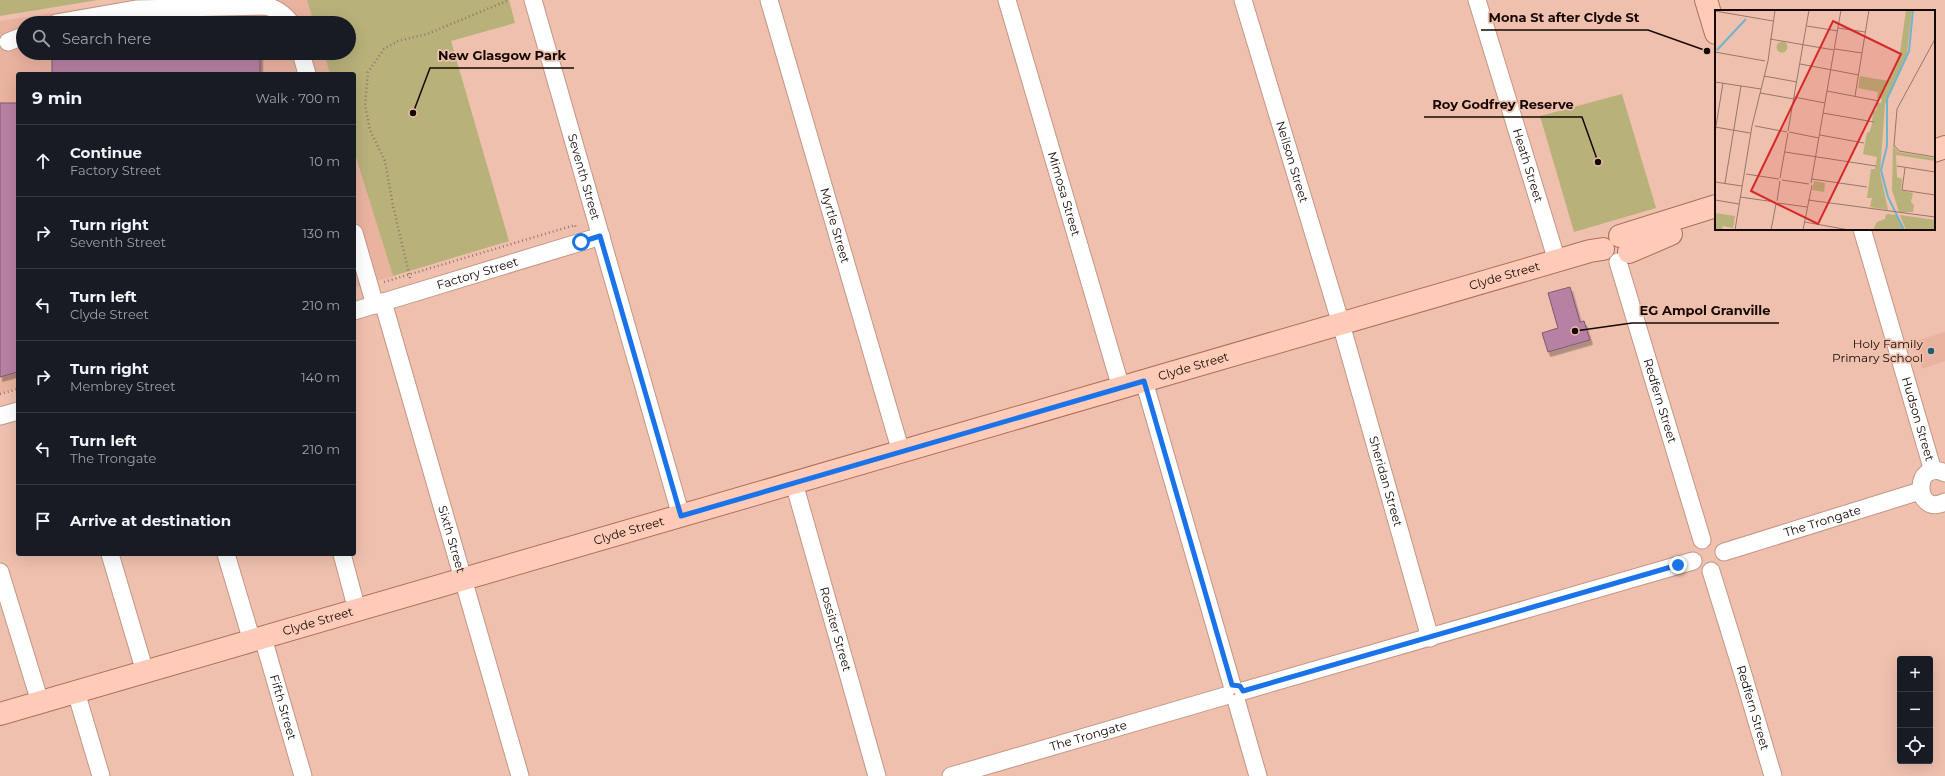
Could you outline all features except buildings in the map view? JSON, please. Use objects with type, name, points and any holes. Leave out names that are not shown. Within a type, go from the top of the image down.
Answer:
[{"type":"main road","points":[[1706,0],[1715,30]]},
{"type":"main road","points":[[1935,151],[1945,147]]},
{"type":"main road","name":"Clyde Street","points":[[1617,250],[1715,206]]},
{"type":"main road","name":"Clyde Street","points":[[0,714],[1557,262],[1590,250],[1617,250],[1715,221]]},
{"type":"street","name":"Seventh Street","points":[[533,0],[681,516]]},
{"type":"street","name":"Myrtle Street","points":[[769,0],[900,452]]},
{"type":"street","name":"Mimosa Street","points":[[1007,0],[1121,388]]},
{"type":"street","name":"Neilson Street","points":[[1243,0],[1341,324]]},
{"type":"street","name":"Heath Street","points":[[1477,0],[1557,262]]},
{"type":"street","points":[[96,16],[136,9],[265,6],[273,8],[284,16]]},
{"type":"street","points":[[303,60],[306,72]]},
{"type":"street","name":"Hudson Street","points":[[1862,230],[1939,472]]},
{"type":"street","name":"Factory Street","points":[[356,310],[600,236]]},
{"type":"street","name":"Sixth Street","points":[[356,240],[370,286],[379,303],[520,776]]},
{"type":"street","name":"Redfern Street","points":[[1617,250],[1702,540]]},
{"type":"street","name":"Sheridan Street","points":[[1341,324],[1430,638]]},
{"type":"street","points":[[1144,381],[1258,776]]},
{"type":"street","points":[[0,416],[16,412]]},
{"type":"street","points":[[1939,472],[1928,473],[1921,481],[1920,491],[1927,501],[1944,506]]},
{"type":"street","name":"Rossiter Street","points":[[794,483],[877,776]]},
{"type":"street","name":"The Trongate","points":[[1724,552],[1920,491]]},
{"type":"street","points":[[1702,540],[1713,540],[1724,552],[1720,566],[1711,571],[1700,569],[1693,561],[1692,556],[1694,546],[1702,540]]},
{"type":"street","points":[[111,556],[145,672]]},
{"type":"street","name":"Fifth Street","points":[[227,556],[258,639],[303,776]]},
{"type":"street","points":[[343,556],[357,610]]},
{"type":"street","name":"The Trongate","points":[[951,776],[1693,561]]},
{"type":"street","name":"Redfern Street","points":[[1711,571],[1773,776]]},
{"type":"street","points":[[0,572],[40,702]]},
{"type":"street","points":[[76,692],[101,776]]},
{"type":"path","points":[[414,293],[393,206],[385,161],[370,130],[365,105],[368,72],[384,49],[398,41],[427,34],[509,0]]},
{"type":"path","points":[[370,286],[575,225],[581,242]]},
{"type":"path","points":[[0,394],[16,390]]},
{"type":"shaded area","points":[[0,0],[98,0],[0,16]]},
{"type":"shaded area","points":[[171,0],[307,0],[312,16],[33,16],[126,2]]},
{"type":"shaded area","points":[[307,0],[509,0],[515,23],[451,41],[509,241],[393,276],[356,157],[356,72],[329,72],[326,60],[356,60],[356,16],[312,16]]},
{"type":"shaded area","points":[[16,19],[16,60],[326,60],[329,72],[16,72],[16,389],[0,393],[0,21]]},
{"type":"shaded area","points":[[1622,94],[1656,208],[1574,232],[1540,116]]},
{"type":"shaded area","points":[[356,157],[393,276],[356,287]]},
{"type":"shaded area","name":"Holy Family Primary School","points":[[1945,332],[1945,361],[1922,369],[1915,341]]},
{"type":"place","name":"Mona St after Clyde St","points":[[1707,51]]},
{"type":"place","name":"New Glasgow Park","points":[[413,113]]},
{"type":"place","name":"Roy Godfrey Reserve","points":[[1598,162]]},
{"type":"place","name":"EG Ampol Granville","points":[[1575,331]]},
{"type":"place","name":"Holy Family Primary School","points":[[1931,351]]},
{"type":"route","points":[[581,242],[600,236],[681,516],[1144,381],[1232,685],[1240,686],[1243,691],[1678,565]]}]
